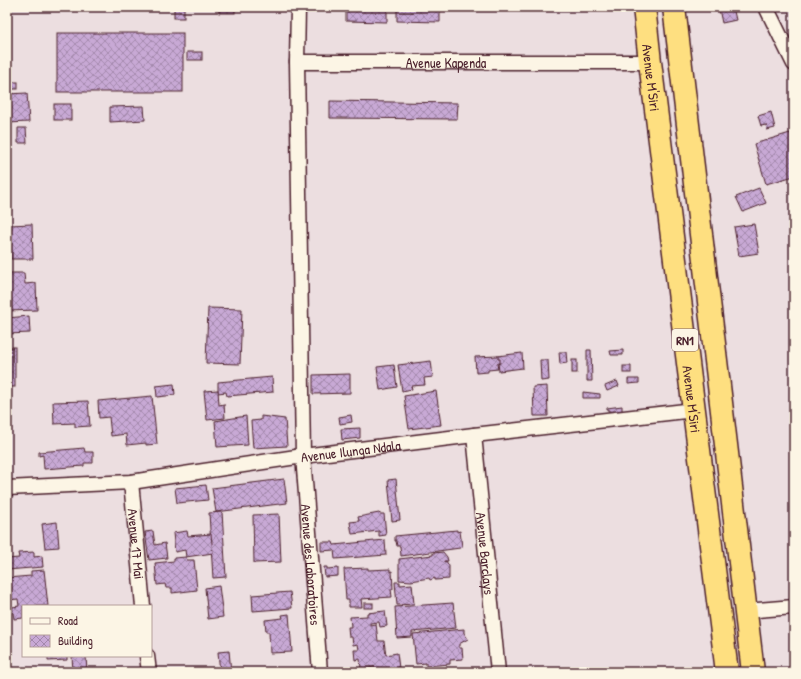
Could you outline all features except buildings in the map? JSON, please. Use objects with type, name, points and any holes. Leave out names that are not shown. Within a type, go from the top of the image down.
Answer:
[{"type":"highway","name":"Avenue M'Siri","points":[[644,7],[727,672]]},
{"type":"highway","name":"Avenue M'Siri","points":[[674,7],[753,672]]},
{"type":"street","points":[[297,62],[298,7]]},
{"type":"street","points":[[766,7],[794,64]]},
{"type":"street","name":"Avenue Kapenda","points":[[297,62],[650,62]]},
{"type":"street","name":"Avenue des Laboratoires","points":[[297,62],[303,456],[320,672]]},
{"type":"street","name":"Avenue Ilunga Ndala","points":[[7,488],[131,482],[303,456],[694,410]]},
{"type":"street","name":"Avenue Barclays","points":[[474,435],[498,672]]},
{"type":"street","name":"Avenue 17 Mai","points":[[131,482],[143,605]]},
{"type":"street","points":[[746,611],[794,607]]},
{"type":"street","points":[[147,657],[149,672]]}]
